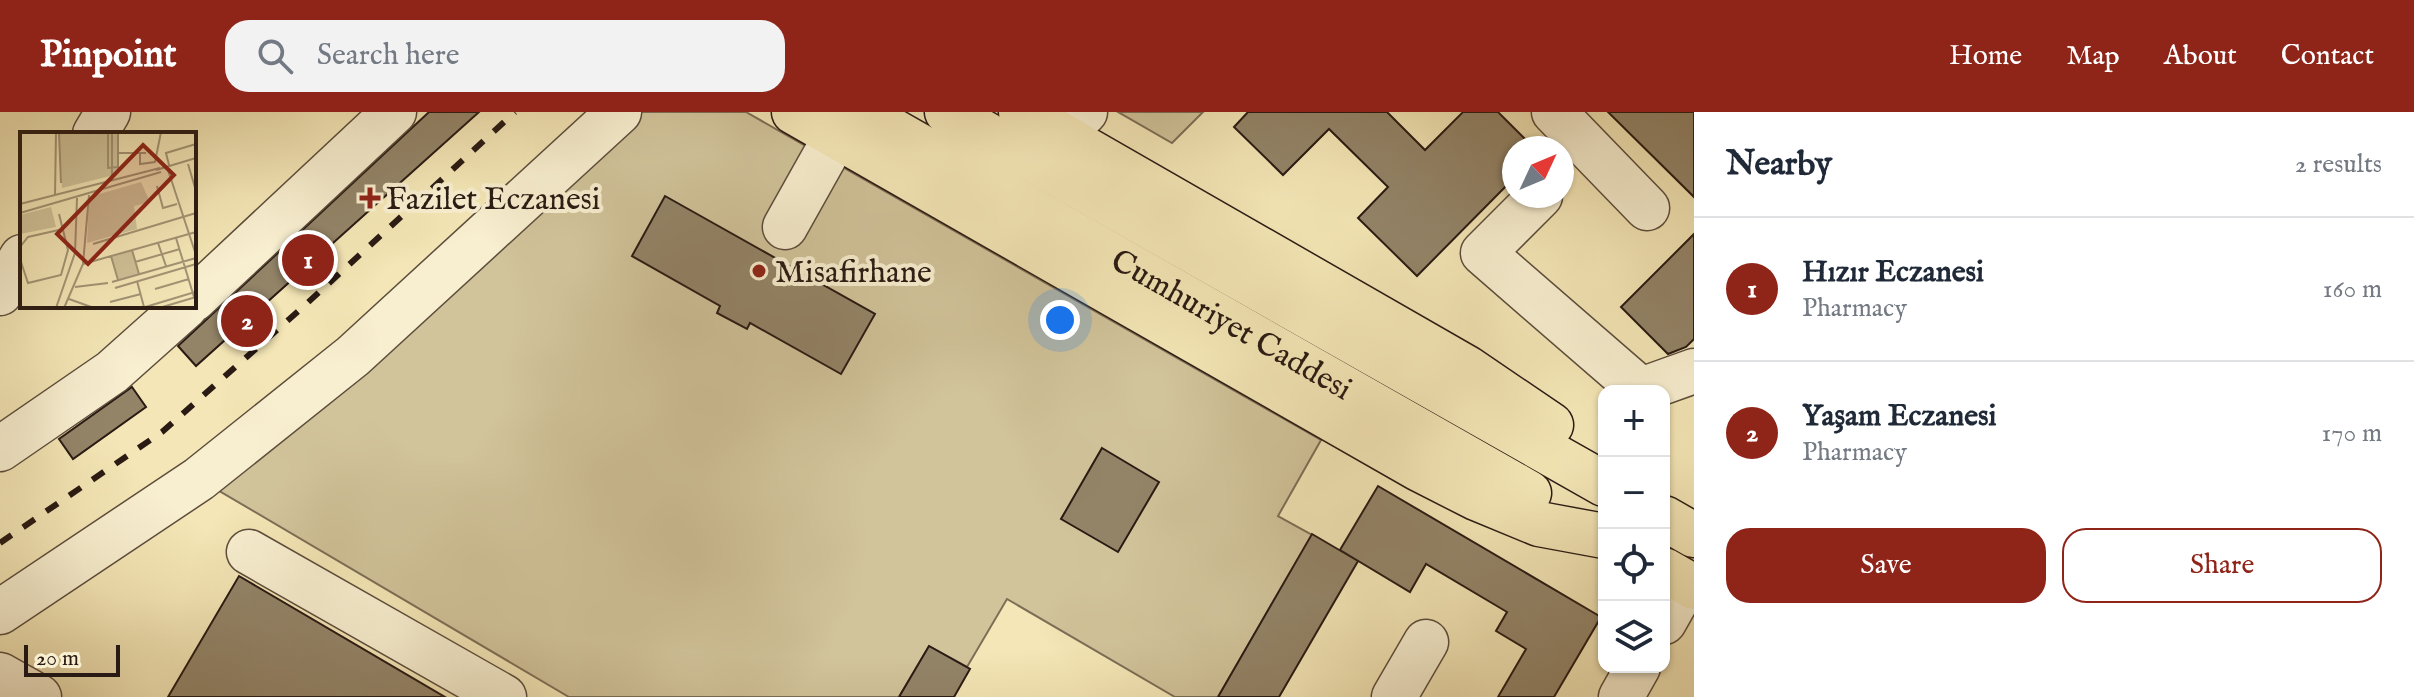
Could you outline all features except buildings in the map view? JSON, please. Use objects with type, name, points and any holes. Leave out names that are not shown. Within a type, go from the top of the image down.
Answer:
[{"type":"highway","name":"Cumhuriyet Caddesi","points":[[794,112],[848,124],[1598,533]]},
{"type":"highway","name":"Cumhuriyet Caddesi","points":[[947,112],[1598,481]]},
{"type":"highway","points":[[1021,112],[1073,124],[1524,404],[1585,450],[1598,464]]},
{"type":"highway","points":[[1670,521],[1694,535]]},
{"type":"street","points":[[96,132],[108,112]]},
{"type":"street","points":[[196,297],[394,112]]},
{"type":"street","points":[[0,612],[199,479],[341,366],[619,112]]},
{"type":"street","points":[[1554,112],[1575,160],[1647,208]]},
{"type":"street","points":[[785,227],[848,124]]},
{"type":"street","points":[[1528,208],[1483,253],[1641,390],[1694,371]]},
{"type":"street","points":[[0,293],[20,260]]},
{"type":"street","points":[[0,449],[112,372],[184,308]]},
{"type":"street","points":[[249,552],[504,697]]},
{"type":"street","points":[[1670,607],[1681,580]]},
{"type":"street","points":[[1394,697],[1426,642]]},
{"type":"street","points":[[1621,697],[1635,673]]},
{"type":"street","points":[[0,675],[39,697]]},
{"type":"shaded area","points":[[619,112],[746,112],[1321,440],[1278,516],[1312,535],[1218,697],[1175,697],[1007,599],[967,667],[929,646],[899,697],[569,697],[199,479]]},
{"type":"shaded area","points":[[1118,112],[1203,112],[1172,143]]},
{"type":"railway","points":[[0,543],[162,432],[515,112]]},
{"type":"place","name":"Fazilet Eczanesi","points":[[370,198]]},
{"type":"place","name":"Hızır Eczanesi","points":[[308,260]]},
{"type":"place","name":"Misafirhane","points":[[759,271]]},
{"type":"place","name":"Yaşam Eczanesi","points":[[247,321]]}]
